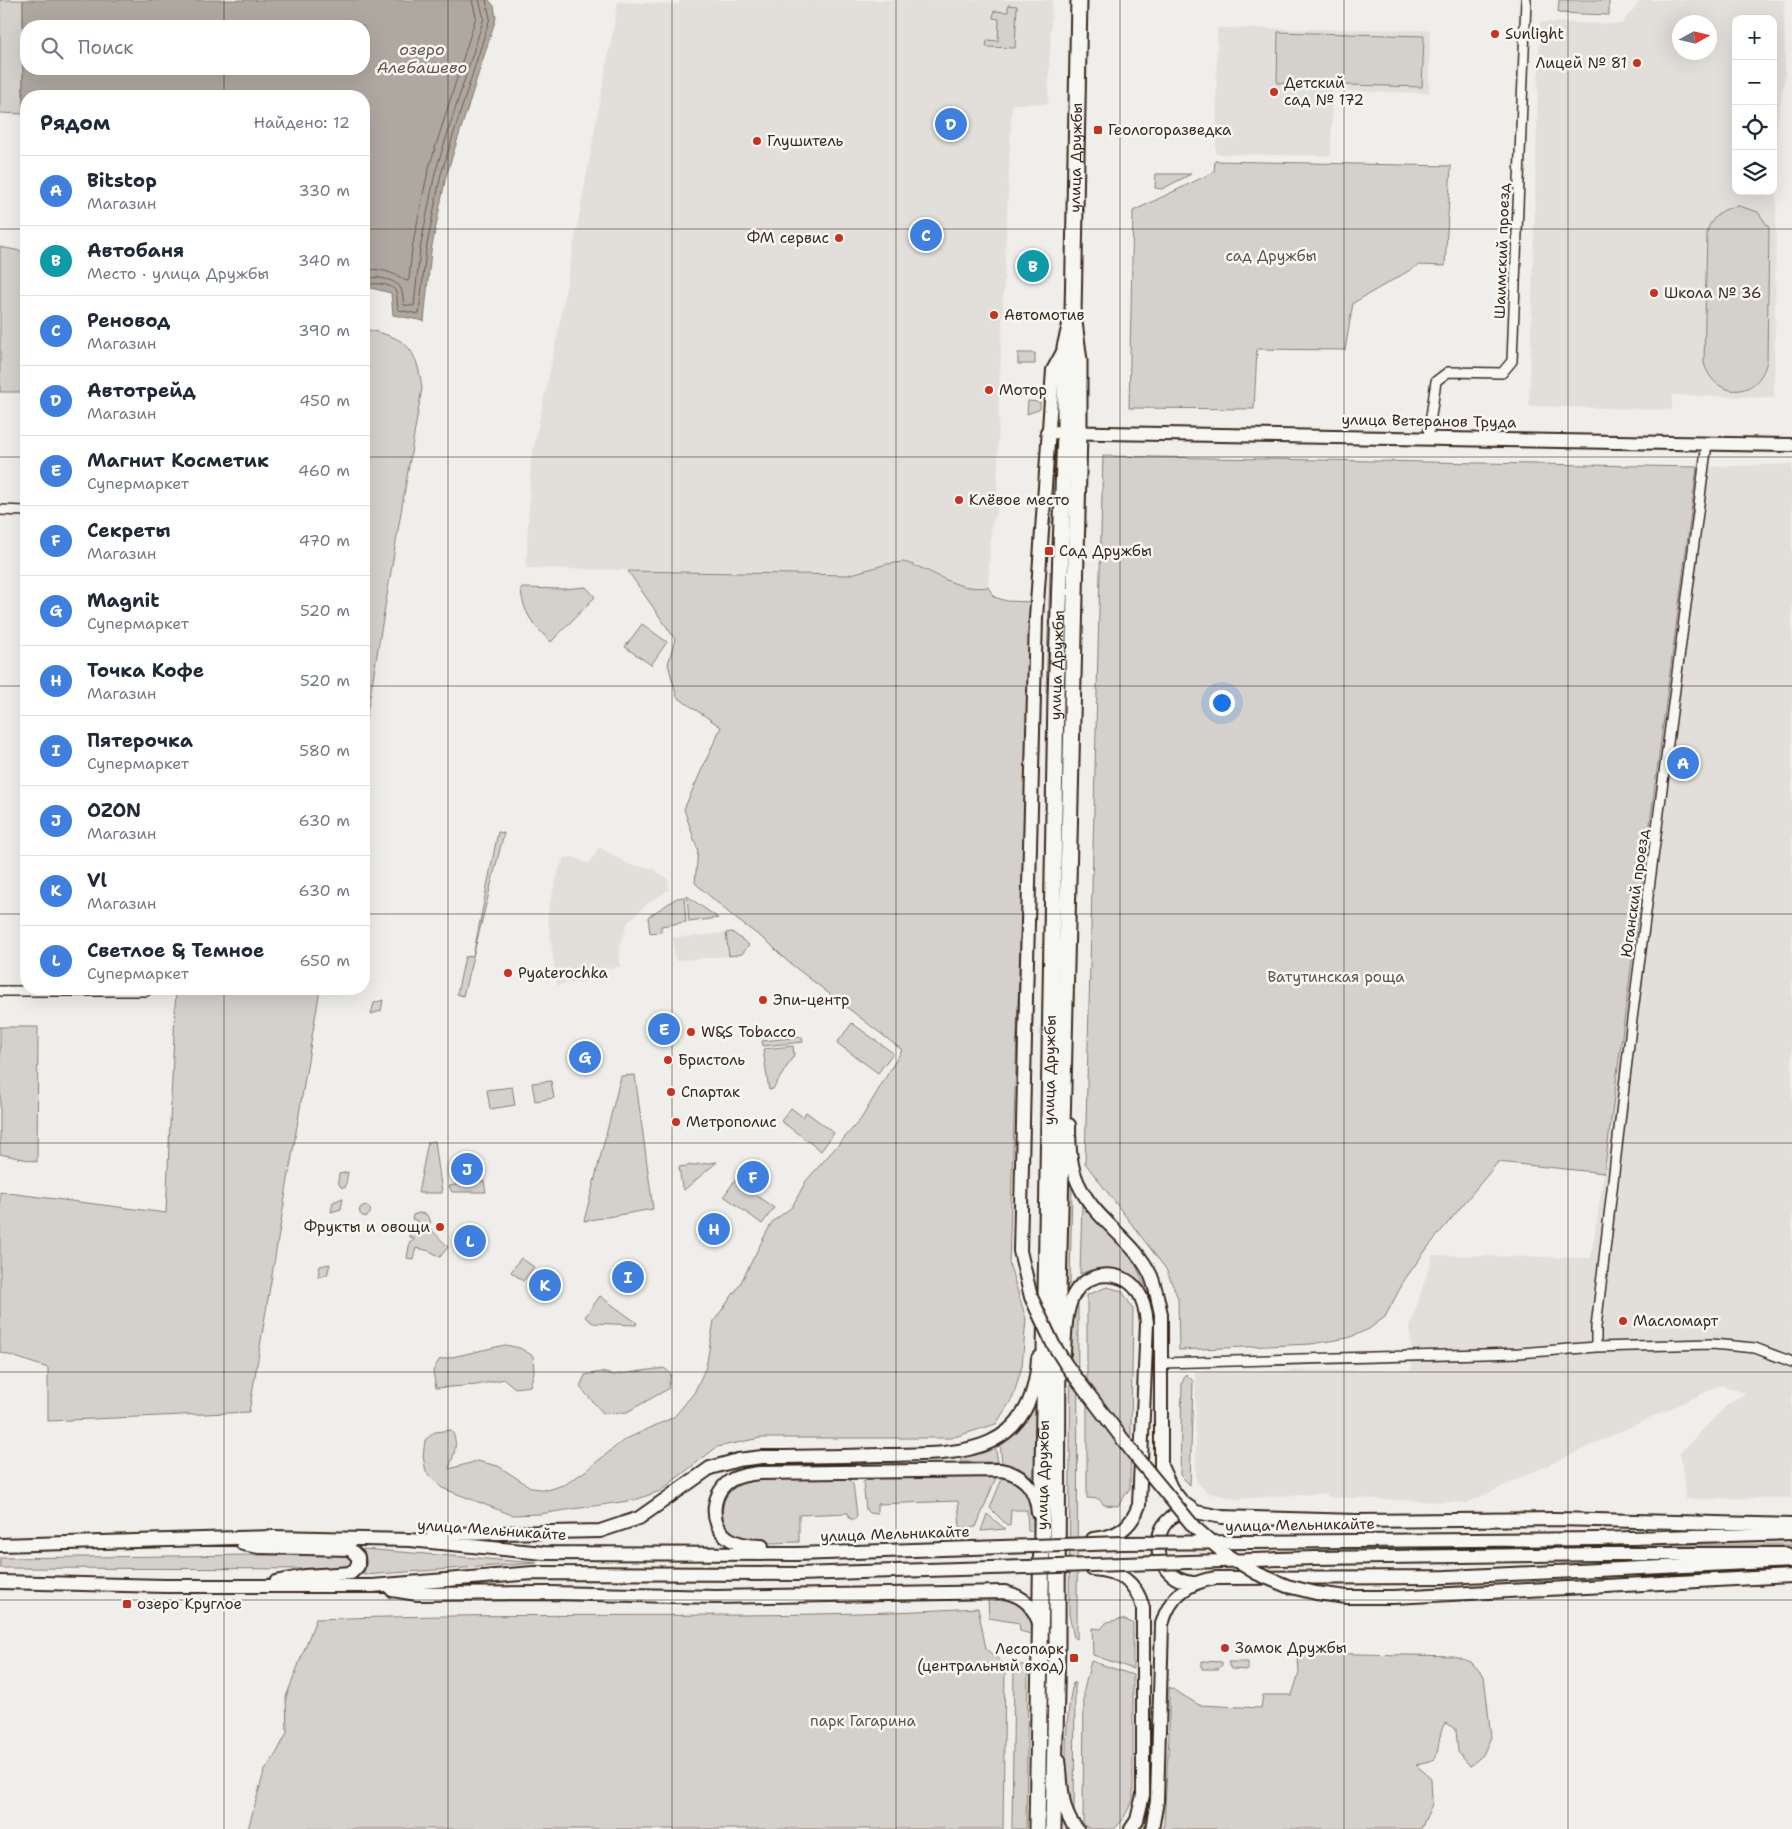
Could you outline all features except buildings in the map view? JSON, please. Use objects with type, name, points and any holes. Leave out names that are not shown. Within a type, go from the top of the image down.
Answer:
[{"type":"main road","name":"улица Дружбы","points":[[1037,1829],[1044,1553],[1056,696],[1072,432],[1079,361],[1073,314],[1079,0]]},
{"type":"main road","name":"улица Дружбы","points":[[1053,1829],[1058,1291],[1072,432],[1065,347],[1073,314]]},
{"type":"main road","points":[[1065,347],[1053,370],[1047,432],[1036,618],[1020,1251],[1031,1297],[1053,1344],[1067,1366],[1137,1458],[1194,1527],[1225,1554],[1256,1573],[1287,1586],[1316,1593],[1347,1597],[1394,1598],[1792,1576]]},
{"type":"main road","name":"улица Ветеранов Труда","points":[[1047,432],[1792,445]]},
{"type":"main road","points":[[1063,1075],[1068,1102],[1071,1159],[1075,1175],[1091,1206],[1138,1256],[1151,1275],[1161,1314],[1161,1466],[1171,1488],[1182,1502],[1196,1512]]},
{"type":"main road","points":[[1058,1392],[1070,1303],[1073,1295],[1084,1282],[1101,1275],[1113,1275],[1122,1278],[1137,1290],[1142,1299],[1146,1323],[1140,1490],[1134,1518],[1129,1526],[1107,1538],[1088,1540],[1072,1545]]},
{"type":"main road","points":[[410,1540],[451,1534],[590,1531],[620,1526],[639,1518],[710,1468],[738,1460],[762,1457],[941,1454],[981,1447],[1006,1432],[1019,1418],[1032,1393],[1037,1374],[1040,1336],[1048,1290]]},
{"type":"main road","points":[[796,1554],[774,1547],[750,1546],[728,1538],[716,1522],[714,1511],[718,1495],[724,1486],[734,1479],[759,1473],[1001,1470],[1023,1478],[1034,1491],[1039,1535],[1044,1553]]},
{"type":"main road","points":[[1193,1584],[1176,1580],[1169,1574],[1164,1567],[1158,1546],[1164,1526],[1173,1514],[1181,1511],[1248,1519],[1448,1522],[1556,1519],[1792,1525]]},
{"type":"main road","name":"улица Мельникайте","points":[[0,1545],[272,1538],[410,1540],[544,1553],[796,1554],[1072,1545],[1599,1538],[1792,1533]]},
{"type":"main road","points":[[220,1540],[259,1547],[350,1549],[358,1557],[358,1566],[351,1573],[286,1578],[264,1586]]},
{"type":"main road","points":[[0,1582],[372,1586],[533,1573],[797,1574],[1073,1565],[1174,1564],[1315,1558],[1600,1554],[1792,1554]]},
{"type":"main road","points":[[1152,1829],[1157,1801],[1162,1624],[1166,1609],[1173,1598],[1193,1584],[1216,1578],[1446,1577],[1792,1561]]},
{"type":"main road","points":[[1073,1565],[1108,1570],[1124,1577],[1139,1594],[1143,1608],[1143,1795],[1137,1820],[1131,1829]]},
{"type":"main road","points":[[372,1586],[417,1594],[560,1594],[716,1598],[1005,1592],[1017,1595],[1029,1603],[1041,1629]]},
{"type":"main road","points":[[1055,1736],[1064,1806],[1076,1829]]},
{"type":"street","name":"Шаимский проезд","points":[[1428,438],[1436,381],[1448,372],[1502,373],[1512,361],[1526,0]]},
{"type":"street","name":"Юганский проезд","points":[[1596,1348],[1596,1328],[1630,1037],[1707,444]]},
{"type":"street","points":[[0,510],[20,510]]},
{"type":"street","points":[[0,991],[20,991]]},
{"type":"street","points":[[1161,1363],[1510,1353],[1712,1344],[1755,1348],[1792,1362]]},
{"type":"shaded area","points":[[680,0],[1052,0],[1048,104],[1012,104],[999,395],[997,511],[991,527],[988,587],[974,589],[955,585],[916,564],[887,564],[848,575],[526,568],[531,460],[558,332],[618,2],[679,4]]},
{"type":"shaded area","name":"Школа № 36","points":[[1641,0],[1784,0],[1785,74],[1777,124],[1777,15],[1732,15],[1732,195],[1776,195],[1774,398],[1672,395],[1672,410],[1529,406],[1540,22],[1621,24]]},
{"type":"shaded area","name":"Детский сад № 172","points":[[1217,28],[1430,30],[1429,93],[1332,91],[1331,156],[1216,154]]},
{"type":"shaded area","points":[[1792,464],[1792,1498],[1686,1499],[1680,1453],[1727,1405],[1745,1393],[1721,1385],[1467,1503],[1328,1497],[1327,1493],[1238,1499],[1208,1493],[1196,1481],[1195,1371],[1412,1370],[1410,1327],[1433,1255],[1591,1258],[1604,1173],[1697,467]]},
{"type":"shaded area","points":[[599,847],[630,865],[652,868],[668,879],[669,890],[648,903],[628,922],[620,946],[620,967],[595,970],[596,980],[557,985],[547,914],[559,869],[564,858],[573,857],[589,864]]},
{"type":"shaded area","points":[[726,933],[729,956],[675,961],[673,938]]},
{"type":"green space","points":[[0,0],[23,0],[23,20],[20,20],[20,75],[23,75],[23,90],[20,90],[20,114],[0,113]]},
{"type":"green space","points":[[1559,0],[1609,0],[1609,15],[1558,13]]},
{"type":"green space","points":[[1008,5],[1017,6],[1015,48],[986,47],[987,40],[998,41],[999,19],[993,18],[994,11],[1008,12]]},
{"type":"green space","points":[[1278,32],[1424,36],[1422,87],[1277,83]]},
{"type":"green space","name":"сад Дружбы","points":[[1215,161],[1451,166],[1445,266],[1419,265],[1353,303],[1345,350],[1257,349],[1254,409],[1129,408],[1133,211],[1214,172]]},
{"type":"green space","points":[[1156,174],[1191,174],[1162,189],[1155,188]]},
{"type":"green space","points":[[1739,206],[1758,212],[1769,228],[1767,360],[1763,373],[1756,382],[1747,388],[1737,390],[1727,389],[1718,384],[1710,375],[1704,363],[1707,231],[1719,213],[1728,208]]},
{"type":"green space","points":[[0,247],[20,251],[20,392],[0,392]]},
{"type":"green space","points":[[370,330],[390,336],[406,345],[416,361],[422,388],[370,696]]},
{"type":"green space","points":[[1018,353],[1035,353],[1035,364],[1018,364]]},
{"type":"green space","points":[[1028,401],[1040,402],[1040,409],[1027,414]]},
{"type":"green space","points":[[1053,448],[1056,451],[1056,504],[1052,523],[1050,522]]},
{"type":"green space","name":"Ватутинская роща","points":[[1103,456],[1697,467],[1604,1173],[1498,1162],[1428,1247],[1405,1279],[1385,1317],[1369,1329],[1348,1338],[1311,1344],[1179,1350],[1178,1298],[1166,1269],[1085,1163]]},
{"type":"green space","points":[[903,562],[964,586],[988,587],[994,597],[1007,601],[1032,602],[1009,1263],[1026,1319],[1022,1366],[1013,1397],[996,1424],[951,1438],[760,1438],[717,1447],[660,1491],[635,1500],[539,1514],[512,1515],[442,1488],[426,1472],[423,1456],[425,1440],[435,1432],[451,1430],[454,1435],[455,1450],[449,1469],[477,1461],[498,1466],[532,1488],[548,1490],[566,1484],[624,1440],[674,1417],[694,1393],[706,1367],[714,1321],[739,1286],[772,1222],[792,1207],[806,1181],[861,1119],[902,1050],[787,961],[768,942],[736,919],[695,883],[698,851],[684,809],[721,727],[677,697],[668,664],[675,639],[628,571],[848,575],[887,564]]},
{"type":"green space","points":[[1050,571],[1054,593],[1050,693],[1046,693]]},
{"type":"green space","points":[[586,587],[595,597],[551,642],[539,630],[526,611],[521,588],[563,589]]},
{"type":"green space","points":[[642,624],[667,642],[651,665],[625,647]]},
{"type":"green space","points":[[498,832],[504,833],[463,996],[457,994],[465,957],[473,956]]},
{"type":"green space","points":[[687,896],[718,918],[689,922]]},
{"type":"green space","points":[[684,897],[686,922],[661,926],[661,932],[650,933],[648,917],[677,898]]},
{"type":"green space","points":[[732,932],[749,945],[742,954],[729,956],[726,933]]},
{"type":"green space","points":[[176,995],[319,995],[249,1412],[48,1421],[48,1368],[0,1352],[0,1192],[166,1213]]},
{"type":"green space","points":[[383,1000],[381,1011],[371,1014],[374,1003]]},
{"type":"green space","points":[[852,1023],[893,1053],[878,1073],[837,1043]]},
{"type":"green space","points":[[0,1027],[38,1027],[37,1162],[0,1154]]},
{"type":"green space","points":[[802,1037],[803,1042],[763,1046],[762,1041]]},
{"type":"green space","points":[[793,1046],[794,1055],[773,1089],[769,1090],[763,1049]]},
{"type":"green space","points":[[635,1075],[653,1209],[584,1221],[621,1076]]},
{"type":"green space","points":[[551,1081],[554,1098],[535,1101],[532,1083]]},
{"type":"green space","points":[[512,1087],[515,1105],[490,1109],[487,1090]]},
{"type":"green space","points":[[791,1108],[803,1117],[806,1112],[834,1133],[821,1151],[781,1121]]},
{"type":"green space","points":[[435,1141],[442,1193],[418,1193],[428,1142]]},
{"type":"green space","points":[[717,1162],[684,1190],[679,1167]]},
{"type":"green space","points":[[348,1172],[345,1188],[341,1187],[338,1182],[339,1174]]},
{"type":"green space","points":[[1069,1177],[1072,1185],[1070,1283],[1066,1289]]},
{"type":"green space","points":[[735,1180],[774,1208],[762,1224],[724,1196]]},
{"type":"green space","points":[[484,1181],[486,1192],[452,1192],[449,1186]]},
{"type":"green space","points":[[343,1198],[341,1209],[331,1212],[333,1202]]},
{"type":"green space","points":[[1082,1202],[1095,1220],[1133,1259],[1146,1288],[1123,1272],[1107,1268],[1089,1270],[1080,1274]]},
{"type":"green space","points":[[363,1206],[367,1206],[370,1211],[369,1215],[363,1216],[360,1213],[360,1209]]},
{"type":"green space","points":[[419,1213],[426,1214],[431,1222],[428,1226],[448,1247],[440,1257],[430,1251],[416,1248],[413,1259],[407,1258],[410,1241],[413,1241],[414,1238],[409,1237],[410,1230],[416,1231],[418,1221],[412,1219],[413,1215]]},
{"type":"green space","points":[[521,1258],[534,1267],[523,1281],[511,1272]]},
{"type":"green space","points":[[330,1264],[327,1275],[318,1277],[320,1266]]},
{"type":"green space","points":[[1107,1287],[1122,1291],[1133,1309],[1130,1488],[1118,1506],[1104,1505],[1099,1499],[1087,1498],[1087,1295]]},
{"type":"green space","points":[[1078,1295],[1077,1639],[1074,1638],[1069,1614],[1071,1319]]},
{"type":"green space","points":[[600,1296],[637,1323],[636,1325],[593,1323],[585,1317]]},
{"type":"green space","points":[[505,1345],[520,1348],[533,1356],[534,1372],[530,1386],[515,1388],[504,1379],[477,1385],[436,1388],[433,1371],[439,1360]]},
{"type":"green space","points":[[664,1368],[671,1374],[668,1389],[627,1412],[603,1413],[580,1387],[585,1375],[601,1372],[613,1375]]},
{"type":"green space","points":[[1186,1374],[1193,1381],[1190,1485],[1180,1475],[1182,1383]]},
{"type":"green space","points":[[1038,1391],[1038,1488],[1023,1471],[1002,1463],[1000,1444],[1024,1421]]},
{"type":"green space","points":[[995,1446],[998,1462],[961,1462],[961,1458],[976,1455]]},
{"type":"green space","points":[[997,1475],[976,1527],[960,1528],[958,1501],[877,1504],[877,1514],[869,1513],[866,1510],[863,1482],[872,1478]]},
{"type":"green space","points":[[1003,1476],[1019,1486],[1028,1498],[1034,1531],[1028,1531],[1027,1510],[1011,1510],[1010,1525],[1007,1525],[990,1508]]},
{"type":"green space","points":[[774,1478],[847,1478],[853,1484],[857,1515],[855,1519],[850,1519],[848,1513],[799,1515],[799,1542],[760,1543],[738,1538],[732,1534],[724,1522],[723,1515],[724,1500],[728,1494],[742,1484]]},
{"type":"green space","points":[[987,1514],[1005,1529],[981,1531]]},
{"type":"green space","points":[[1792,1539],[1792,1545],[1651,1545],[1651,1543]]},
{"type":"green space","points":[[363,1549],[537,1563],[363,1575],[367,1562]]},
{"type":"green space","points":[[343,1554],[351,1559],[351,1564],[345,1569],[0,1568],[0,1558]]},
{"type":"green space","points":[[1000,1598],[1013,1602],[1024,1609],[1028,1614],[1032,1627],[1031,1634],[1020,1631],[1019,1623],[989,1618],[988,1599]]},
{"type":"green space","name":"парк Гагарина","points":[[978,1608],[986,1649],[1005,1665],[1003,1829],[248,1829],[264,1772],[287,1733],[286,1697],[316,1619],[813,1614]]},
{"type":"green space","points":[[1122,1619],[1133,1623],[1133,1669],[1093,1655],[1092,1628],[1101,1629],[1107,1622]]},
{"type":"green space","points":[[1314,1653],[1454,1656],[1471,1662],[1484,1676],[1491,1737],[1483,1755],[1470,1766],[1458,1752],[1456,1729],[1445,1723],[1435,1759],[1416,1765],[1431,1778],[1432,1804],[1421,1829],[1162,1829],[1164,1824],[1169,1736],[1169,1687],[1199,1705],[1261,1708],[1263,1695],[1292,1695],[1299,1673],[1298,1656]]},
{"type":"green space","points":[[1091,1661],[1133,1675],[1133,1800],[1122,1821],[1114,1829],[1091,1829],[1083,1825],[1084,1690]]},
{"type":"green space","points":[[1202,1661],[1222,1662],[1222,1665],[1218,1669],[1202,1669]]},
{"type":"green space","points":[[1228,1662],[1248,1662],[1248,1670],[1231,1669]]},
{"type":"green space","points":[[1014,1665],[1028,1665],[1026,1829],[1012,1829]]},
{"type":"green space","points":[[1073,1683],[1075,1683],[1074,1817],[1066,1769],[1068,1714]]},
{"type":"water","name":"озеро Алебашево","points":[[23,0],[489,0],[494,6],[496,18],[446,176],[431,251],[424,321],[393,315],[391,293],[371,288],[370,90],[23,90],[23,75],[370,75],[370,20],[23,20]]},
{"type":"place","name":"Sunlight","points":[[1495,34]]},
{"type":"place","name":"Лицей № 81","points":[[1637,63]]},
{"type":"place","name":"Детский сад № 172","points":[[1274,92]]},
{"type":"place","name":"Автотрейд","points":[[951,124]]},
{"type":"place","name":"Геологоразведка","points":[[1098,130]]},
{"type":"place","name":"Глушитель","points":[[757,141]]},
{"type":"place","name":"Реновод","points":[[926,235]]},
{"type":"place","name":"ФМ сервис","points":[[839,238]]},
{"type":"place","name":"Автобаня","points":[[1033,266]]},
{"type":"place","name":"Школа № 36","points":[[1654,293]]},
{"type":"place","name":"Автомотив","points":[[994,315]]},
{"type":"place","name":"Мотор","points":[[989,390]]},
{"type":"place","name":"Клёвое место","points":[[959,500]]},
{"type":"place","name":"Сад Дружбы","points":[[1049,551]]},
{"type":"place","name":"Bitstop","points":[[1683,763]]},
{"type":"place","name":"Pyaterochka","points":[[508,973]]},
{"type":"place","name":"Эпи-центр","points":[[763,1000]]},
{"type":"place","name":"Магнит Косметик","points":[[664,1029]]},
{"type":"place","name":"W&S Tobacco","points":[[691,1032]]},
{"type":"place","name":"Magnit","points":[[585,1057]]},
{"type":"place","name":"Бристоль","points":[[668,1060]]},
{"type":"place","name":"Спартак","points":[[671,1092]]},
{"type":"place","name":"Метрополис","points":[[676,1122]]},
{"type":"place","name":"OZON","points":[[467,1169]]},
{"type":"place","name":"Секреты","points":[[753,1177]]},
{"type":"place","name":"Фрукты и овощи","points":[[440,1227]]},
{"type":"place","name":"Точка Кофе","points":[[714,1229]]},
{"type":"place","name":"Светлое & Темное","points":[[470,1241]]},
{"type":"place","name":"Пятерочка","points":[[628,1277]]},
{"type":"place","name":"Vl","points":[[545,1285]]},
{"type":"place","name":"Масломарт","points":[[1623,1321]]},
{"type":"place","name":"озеро Круглое","points":[[127,1604]]},
{"type":"place","name":"Замок Дружбы","points":[[1225,1648]]},
{"type":"place","name":"Лесопарк (центральный вход)","points":[[1074,1658]]}]
